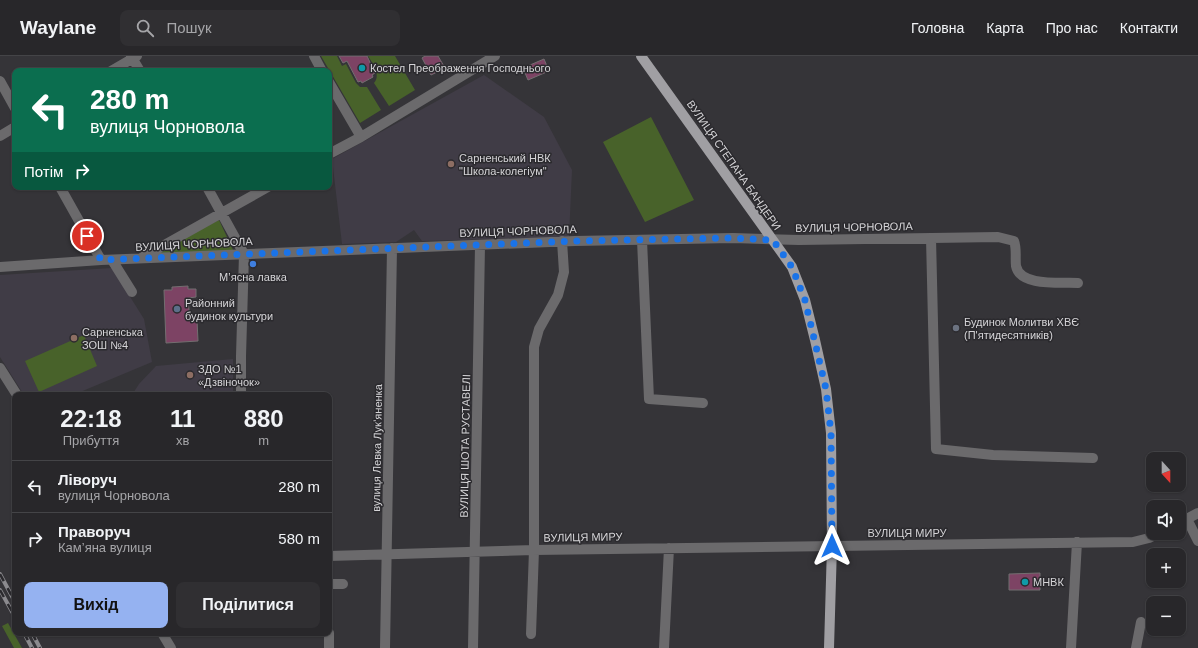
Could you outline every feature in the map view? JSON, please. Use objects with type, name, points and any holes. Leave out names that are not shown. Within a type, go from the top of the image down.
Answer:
[{"type":"main road","name":"ВУЛИЦЯ СТЕПАНА БАНДЕРИ","points":[[641,56],[792,267],[805,300],[826,389],[831,433],[832,546],[829,648]]},
{"type":"street","points":[[314,56],[320,68]]},
{"type":"street","points":[[332,152],[361,137],[496,56]]},
{"type":"street","points":[[116,68],[134,57],[139,68]]},
{"type":"street","points":[[0,81],[12,103]]},
{"type":"street","points":[[332,87],[361,137]]},
{"type":"street","points":[[0,136],[12,129]]},
{"type":"street","points":[[62,190],[101,260]]},
{"type":"street","points":[[209,190],[244,254],[241,392]]},
{"type":"street","points":[[139,259],[262,190]]},
{"type":"street","name":"ВУЛИЦЯ ЧОРНОВОЛА","points":[[0,267],[101,260],[562,242],[733,238],[773,240],[1007,238],[1014,241],[1017,248],[1016,266],[1021,276],[1031,281],[1078,283]]},
{"type":"street","points":[[931,238],[936,449],[993,456],[1093,458]]},
{"type":"street","points":[[642,240],[649,399],[703,403]]},
{"type":"street","name":"ВУЛИЦЯ МИРУ","points":[[531,634],[534,550],[534,347],[540,329],[558,295],[564,272],[562,242]]},
{"type":"street","name":"ВУЛИЦЯ ШОТА РУСТАВЕЛІ","points":[[473,648],[480,245]]},
{"type":"street","name":"вулиця Левка Лукʼяненка","points":[[385,648],[392,248]]},
{"type":"street","points":[[112,260],[132,292]]},
{"type":"street","points":[[0,368],[15,392]]},
{"type":"street","points":[[1186,519],[1198,513]]},
{"type":"street","points":[[1186,525],[1198,541]]},
{"type":"street","name":"ВУЛИЦЯ МИРУ","points":[[332,556],[475,553],[534,550],[1132,542],[1146,538]]},
{"type":"street","points":[[1071,648],[1077,542]]},
{"type":"street","points":[[664,648],[669,548]]},
{"type":"street","points":[[332,584],[343,584]]},
{"type":"street","points":[[1136,648],[1141,622]]},
{"type":"street","points":[[164,636],[171,648]]},
{"type":"street","points":[[329,636],[329,648]]},
{"type":"shaded area","name":"Сарненський НВК \"Школа-колегіум\"","points":[[484,75],[544,117],[572,170],[569,237],[422,241],[414,230],[396,242],[342,244],[332,159]]},
{"type":"shaded area","name":"Сарненська ЗОШ №4","points":[[112,268],[144,319],[152,362],[80,392],[22,392],[0,357],[0,275]]},
{"type":"shaded area","name":"ЗДО №1 «Дзвіночок»","points":[[233,359],[233,392],[134,392],[139,384],[156,366]]},
{"type":"green space","points":[[321,56],[337,56],[342,66],[346,64],[356,83],[360,87],[367,87],[381,110],[360,123],[332,75],[332,68],[328,68]]},
{"type":"green space","points":[[368,56],[395,56],[415,90],[389,106],[374,83],[377,77],[374,66]]},
{"type":"green space","points":[[651,117],[694,200],[645,222],[603,142]]},
{"type":"green space","points":[[219,220],[234,252],[151,255]]},
{"type":"green space","points":[[84,335],[97,366],[39,392],[25,361]]},
{"type":"green space","points":[[8,623],[12,630],[12,636],[15,636],[22,648],[14,648],[2,626]]},
{"type":"building","name":"Костел Преображення Господнього","points":[[339,56],[367,56],[375,73],[372,75],[373,77],[362,83],[361,81],[358,82],[347,61],[343,63]]},
{"type":"building","points":[[425,56],[438,56],[445,68],[431,75],[422,58]]},
{"type":"building","points":[[544,59],[549,71],[528,80],[523,68]]},
{"type":"building","name":"Районний будинок культури","points":[[188,286],[188,289],[196,289],[196,297],[188,298],[190,321],[197,320],[198,341],[166,343],[164,290],[172,290],[172,287]]},
{"type":"building","name":"МНВК","points":[[1040,573],[1040,590],[1009,590],[1009,574]]},
{"type":"railway","points":[[0,574],[12,596]]},
{"type":"railway","points":[[0,590],[12,612]]},
{"type":"railway","points":[[26,636],[32,648]]},
{"type":"railway","points":[[34,636],[40,648]]},
{"type":"place","name":"Костел Преображення Господнього","points":[[362,68]]},
{"type":"place","name":"Сарненський НВК \"Школа-колегіум\"","points":[[451,164]]},
{"type":"place","name":"Мʼясна лавка","points":[[253,264]]},
{"type":"place","name":"Районний будинок культури","points":[[177,309]]},
{"type":"place","name":"Будинок Молитви ХВЄ (П'ятидесятників)","points":[[956,328]]},
{"type":"place","name":"Сарненська ЗОШ №4","points":[[74,338]]},
{"type":"place","name":"ЗДО №1 «Дзвіночок»","points":[[190,375]]},
{"type":"place","name":"МНВК","points":[[1025,582]]},
{"type":"route","points":[[87,236],[101,260],[575,241],[733,238],[773,240],[792,267],[805,300],[826,389],[831,433],[832,546]]}]
